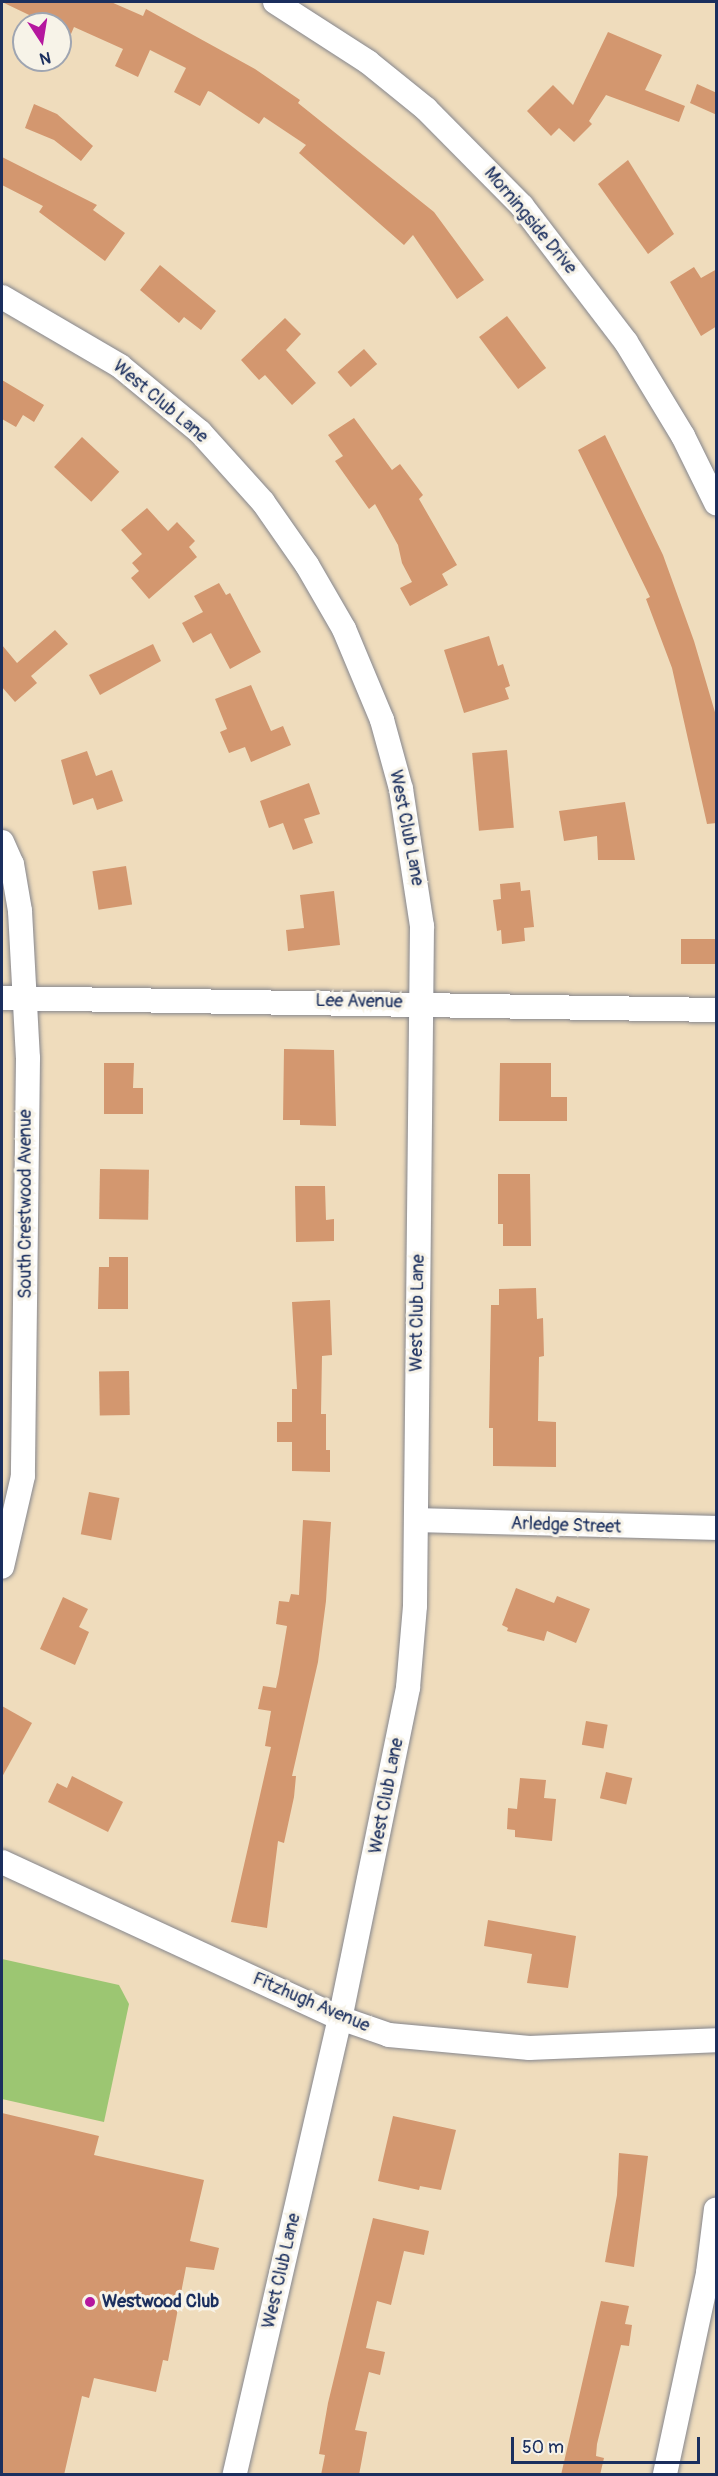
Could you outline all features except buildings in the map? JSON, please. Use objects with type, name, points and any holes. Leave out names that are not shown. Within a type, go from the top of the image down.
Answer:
[{"type":"street","name":"Morningside Drive","points":[[275,2],[350,49],[426,109],[522,206],[626,342],[683,436],[717,503]]},
{"type":"street","name":"West Club Lane","points":[[2,297],[120,366],[200,432],[263,502],[307,565],[362,670],[382,720],[401,789],[422,926],[424,1002],[417,1520],[408,1688],[340,2018],[235,2475]]},
{"type":"street","name":"South Crestwood Avenue","points":[[2,842],[12,864],[20,911],[27,998],[23,1476],[2,1567]]},
{"type":"street","name":"Lee Avenue","points":[[2,998],[424,1002],[717,1010]]},
{"type":"street","name":"Arledge Street","points":[[417,1520],[717,1528]]},
{"type":"street","name":"Fitzhugh Avenue","points":[[2,1862],[340,2018],[389,2035],[529,2048],[717,2040]]},
{"type":"street","points":[[665,2475],[708,2273],[717,2209]]},
{"type":"green space","points":[[2,1959],[119,1985],[129,2004],[104,2122],[2,2099]]},
{"type":"place","name":"Westwood Club","points":[[90,2302]]}]
